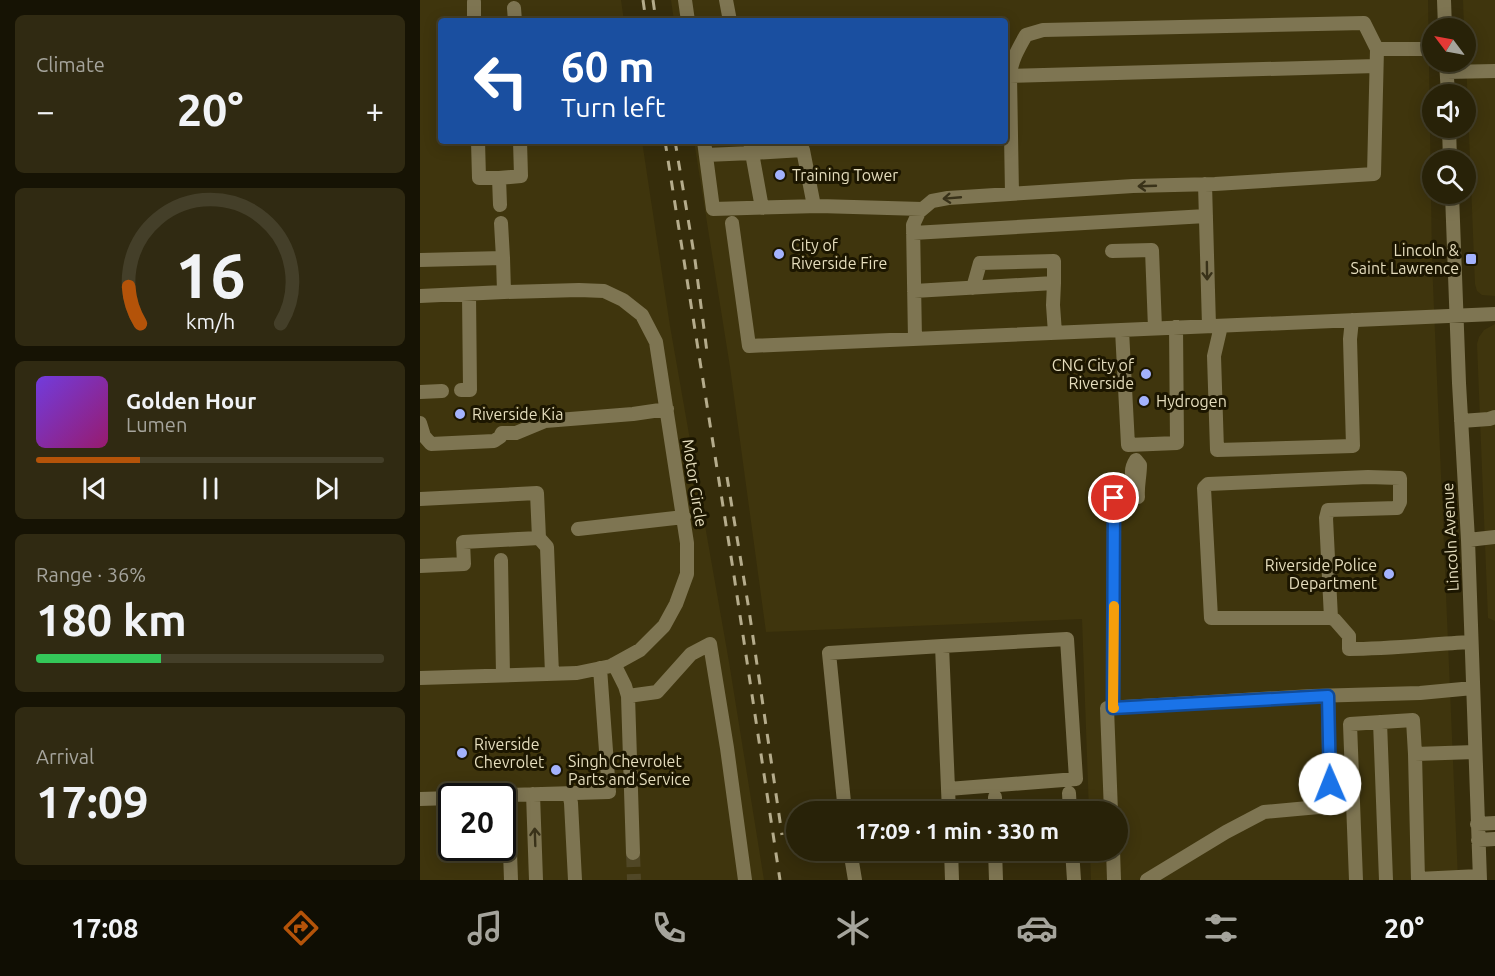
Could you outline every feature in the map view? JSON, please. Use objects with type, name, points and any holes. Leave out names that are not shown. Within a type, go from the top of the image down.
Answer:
[{"type":"street","points":[[685,0],[688,18]]},
{"type":"street","points":[[726,0],[729,18]]},
{"type":"street","points":[[1444,0],[1445,18]]},
{"type":"street","points":[[474,2],[474,18]]},
{"type":"street","points":[[915,339],[913,225],[919,212],[932,201],[948,198],[1012,194],[1133,186],[1374,174],[1377,49],[1364,23],[1042,30],[1026,35],[1011,65],[1008,92],[1012,194]]},
{"type":"street","points":[[1377,49],[1422,49]]},
{"type":"street","points":[[1010,76],[1376,66]]},
{"type":"street","points":[[1476,69],[1495,70]]},
{"type":"street","points":[[478,144],[479,178],[521,176],[520,144]]},
{"type":"street","points":[[814,206],[803,150],[751,147],[705,148],[713,209],[814,206],[922,209]]},
{"type":"street","points":[[751,147],[762,208]]},
{"type":"street","points":[[499,178],[500,205]]},
{"type":"street","points":[[1205,184],[1215,326],[1217,450],[1353,446],[1350,339],[1352,320]]},
{"type":"street","name":"Lincoln Avenue","points":[[1452,204],[1468,540],[1480,878]]},
{"type":"street","points":[[913,233],[1206,216]]},
{"type":"street","points":[[732,223],[749,346],[1495,314]]},
{"type":"street","points":[[501,224],[504,292]]},
{"type":"street","points":[[1112,251],[1152,250],[1155,328]]},
{"type":"street","points":[[420,260],[503,258]]},
{"type":"street","points":[[973,288],[980,263],[1054,261],[1055,333]]},
{"type":"street","points":[[914,291],[1054,283]]},
{"type":"street","name":"Motor Circle","points":[[420,296],[604,291],[623,300],[642,315],[656,342],[687,543],[687,574],[676,604],[664,626],[640,650],[614,664],[577,673],[420,678]]},
{"type":"street","points":[[461,390],[470,390],[469,294]]},
{"type":"street","points":[[1122,330],[1128,445],[1177,443],[1176,327]]},
{"type":"street","points":[[420,392],[442,391]]},
{"type":"street","points":[[420,423],[424,436],[431,444],[494,441],[502,433],[516,433],[545,421],[667,409]]},
{"type":"street","points":[[1461,421],[1489,420],[1495,417]]},
{"type":"street","points":[[1113,708],[1114,498],[1138,497],[1140,465],[1136,460],[1136,445]]},
{"type":"street","points":[[1331,618],[1326,518],[1328,510],[1397,508],[1400,502],[1400,478],[1368,477],[1208,484],[1204,488],[1211,618],[1331,618],[1349,636],[1349,650],[1471,642]]},
{"type":"street","points":[[420,499],[537,493],[539,538],[547,547],[552,674]]},
{"type":"street","points":[[578,529],[684,517]]},
{"type":"street","points":[[1468,540],[1495,537]]},
{"type":"street","points":[[420,566],[464,564],[463,542],[539,538]]},
{"type":"street","points":[[501,560],[503,675]]},
{"type":"street","points":[[844,801],[829,653],[1067,639],[1076,779],[948,789]]},
{"type":"street","points":[[628,696],[657,692],[692,654],[710,644],[745,880]]},
{"type":"street","points":[[942,646],[949,801]]},
{"type":"street","points":[[614,664],[628,696],[633,853]]},
{"type":"street","points":[[516,795],[609,792],[600,668]]},
{"type":"street","points":[[1111,801],[1107,708],[1420,693],[1473,688]]},
{"type":"street","points":[[1147,880],[1226,832],[1264,812],[1330,806],[1328,696]]},
{"type":"street","points":[[1356,880],[1350,724],[1413,720],[1418,880],[1480,878]]},
{"type":"street","points":[[1380,722],[1386,880]]},
{"type":"street","points":[[1415,754],[1474,752]]},
{"type":"street","points":[[569,793],[575,880]]},
{"type":"street","points":[[1069,793],[1069,801]]},
{"type":"street","points":[[533,794],[536,880]]},
{"type":"street","points":[[995,796],[995,801]]},
{"type":"street","points":[[420,799],[438,798]]},
{"type":"street","points":[[1477,824],[1495,823]]},
{"type":"street","points":[[1478,840],[1495,839]]},
{"type":"street","points":[[510,861],[511,880]]},
{"type":"street","points":[[852,861],[855,880]]},
{"type":"street","points":[[951,861],[952,880]]},
{"type":"street","points":[[995,861],[996,880]]},
{"type":"street","points":[[1073,861],[1074,880]]},
{"type":"street","points":[[1113,861],[1114,880]]},
{"type":"shaded area","points":[[420,0],[621,0],[624,18],[438,18],[438,144],[642,144],[670,326],[729,662],[764,880],[420,880]]},
{"type":"shaded area","points":[[671,0],[1428,0],[1428,18],[1422,18],[1422,72],[1429,72],[1429,84],[1422,84],[1422,138],[1430,138],[1430,150],[1422,150],[1422,204],[1431,204],[1458,880],[1091,880],[1090,861],[1128,861],[1128,801],[1089,801],[1082,619],[766,632],[730,367],[694,144],[1008,144],[1008,18],[674,18]]},
{"type":"shaded area","points":[[1463,0],[1495,0],[1495,296],[1482,295],[1477,291],[1475,284],[1472,204],[1476,204],[1476,150],[1470,150],[1469,138],[1476,138],[1476,84],[1467,84],[1467,72],[1476,72],[1476,18],[1464,18]]},
{"type":"shaded area","points":[[1495,324],[1495,621],[1488,618],[1477,344],[1484,330]]},
{"type":"tunnel","points":[[633,853],[634,880]]},
{"type":"railway","points":[[643,0],[646,18]]},
{"type":"railway","points":[[653,0],[656,18]]},
{"type":"railway","points":[[665,144],[780,880]]},
{"type":"railway","points":[[676,144],[695,260],[707,352]]},
{"type":"railway","points":[[727,477],[782,835]]},
{"type":"slow traffic","points":[[1114,606],[1114,708]]},
{"type":"place","name":"Training Tower","points":[[780,175]]},
{"type":"place","name":"City of Riverside Fire","points":[[779,254]]},
{"type":"place","name":"Lincoln & Saint Lawrence","points":[[1471,259]]},
{"type":"place","name":"CNG City of Riverside","points":[[1146,374]]},
{"type":"place","name":"Hydrogen","points":[[1144,401]]},
{"type":"place","name":"Riverside Kia","points":[[460,414]]},
{"type":"place","name":"Riverside Police Department","points":[[1389,574]]},
{"type":"place","name":"Riverside Chevrolet","points":[[462,753]]},
{"type":"place","name":"Singh Chevrolet Parts and Service","points":[[556,770]]},
{"type":"route","points":[[1114,498],[1113,708],[1328,696],[1330,784]]}]
